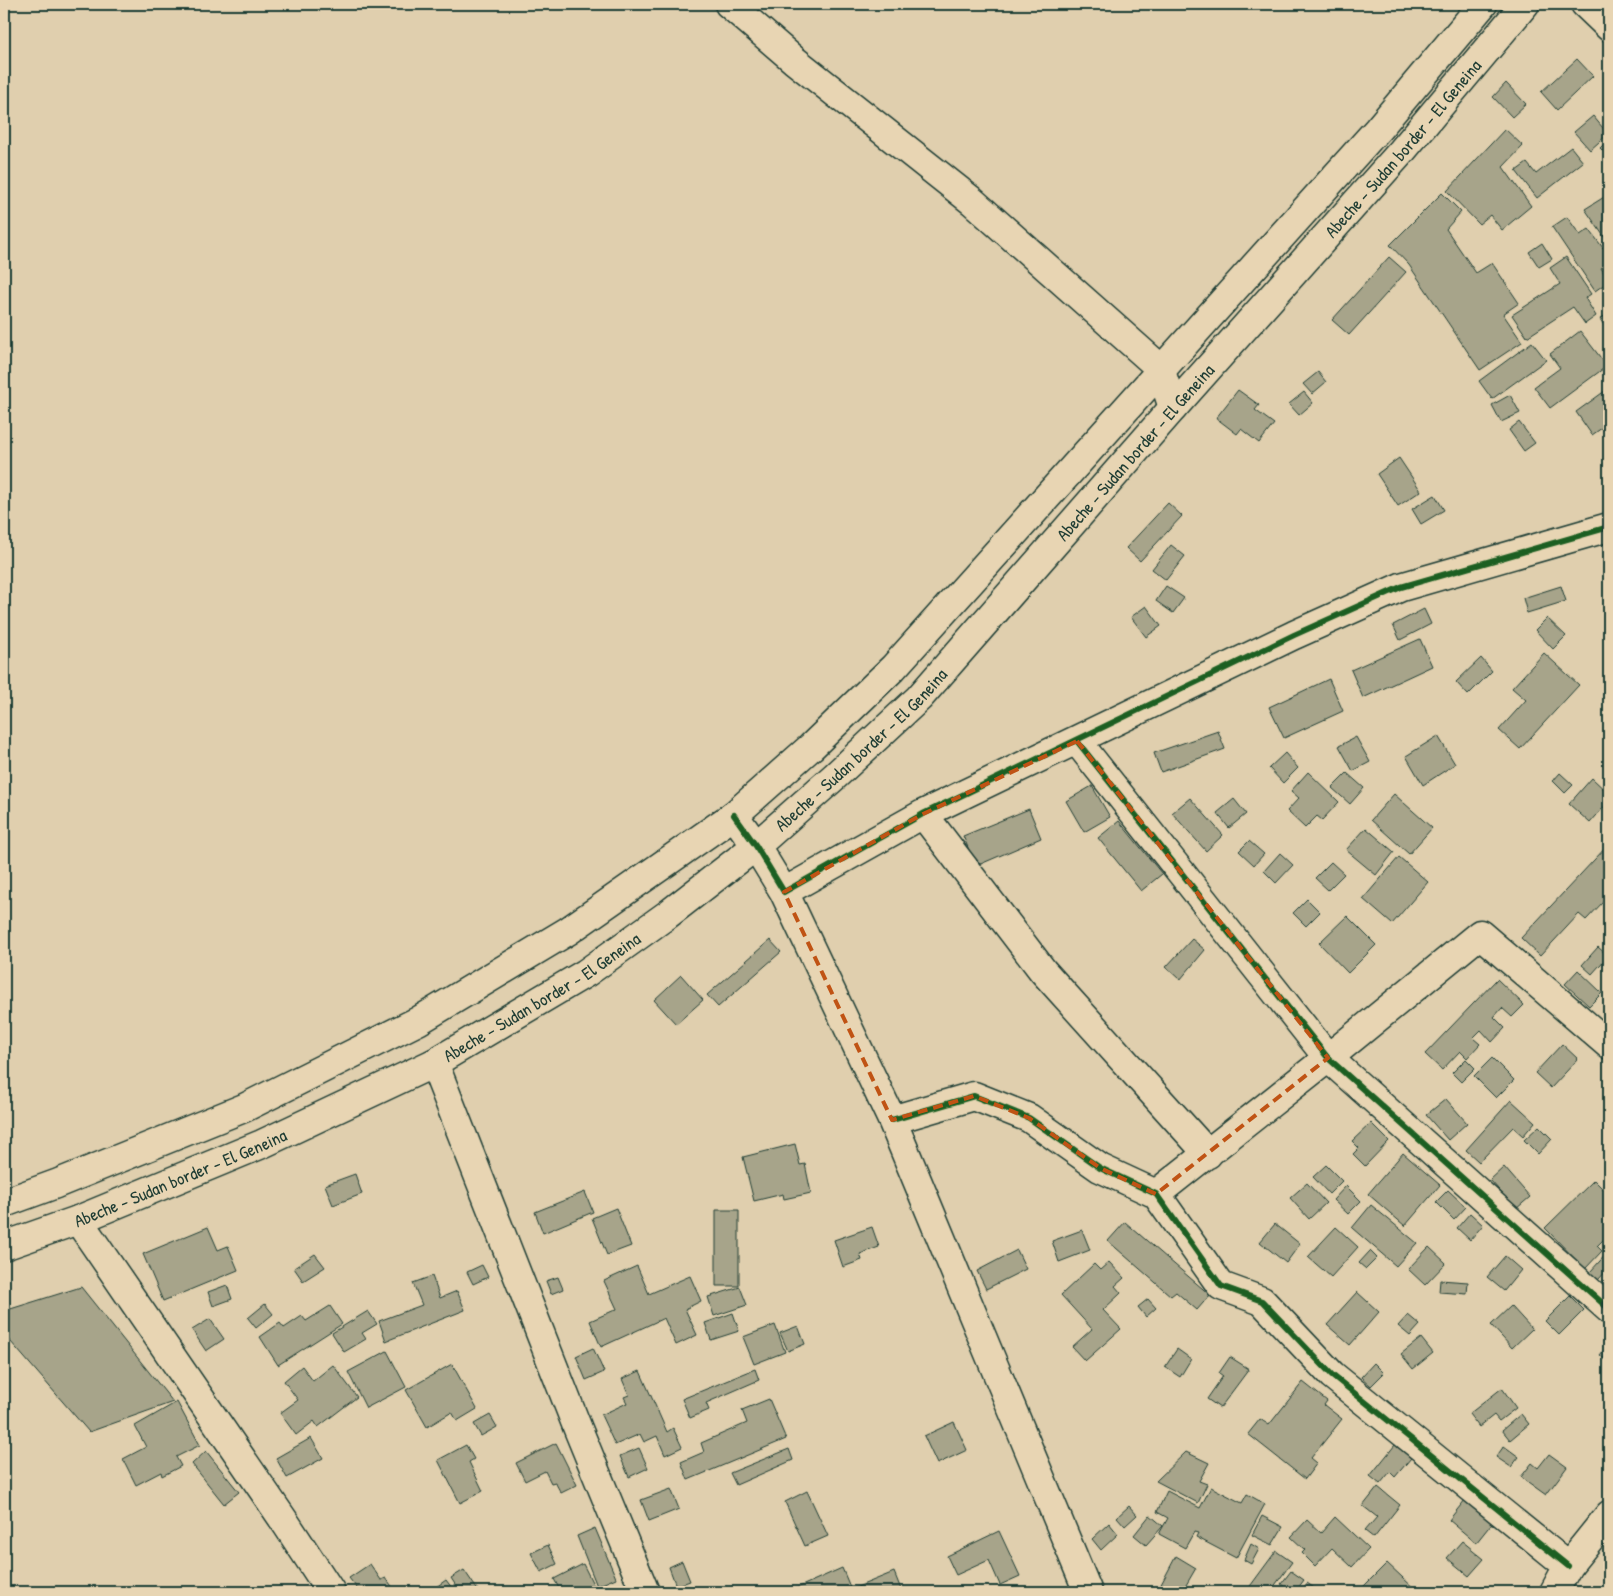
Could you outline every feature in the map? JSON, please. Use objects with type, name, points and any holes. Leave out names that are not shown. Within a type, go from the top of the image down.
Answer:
[{"type":"main road","points":[[729,4],[794,60],[972,201],[1160,368],[1173,408]]},
{"type":"main road","name":"Abeche - Sudan border - El Geneina","points":[[4,1203],[244,1108],[418,1021],[568,931],[734,815],[811,747],[892,668],[1160,368],[1378,129],[1483,4]]},
{"type":"main road","name":"Abeche - Sudan border - El Geneina","points":[[4,1246],[78,1220],[262,1144],[434,1063],[586,973],[667,915],[756,846],[919,698],[1173,408],[1402,151],[1525,4]]},
{"type":"main road","points":[[1585,4],[1609,27]]},
{"type":"main road","points":[[1378,129],[1402,151]]},
{"type":"main road","points":[[784,892],[923,814],[1294,635],[1402,587],[1609,527]]},
{"type":"main road","points":[[1077,741],[1328,1058],[1609,1309]]},
{"type":"main road","points":[[923,814],[1043,971],[1208,1154]]},
{"type":"main road","points":[[734,815],[756,846],[784,892],[892,1120],[1088,1592]]},
{"type":"main road","points":[[1156,1194],[1328,1058],[1480,934],[1609,1045]]},
{"type":"main road","points":[[434,1063],[578,1429],[645,1592]]},
{"type":"main road","points":[[892,1120],[974,1096],[1029,1118],[1100,1168],[1156,1194],[1220,1286],[1262,1301],[1332,1375],[1568,1566]]},
{"type":"main road","points":[[78,1220],[331,1592]]},
{"type":"main road","points":[[1554,1592],[1568,1566],[1609,1515]]},
{"type":"highlighted area","points":[[1077,741],[1328,1058],[1156,1194],[1100,1168],[1029,1118],[974,1096],[892,1120],[784,892],[923,814]]},
{"type":"building","points":[[1577,59],[1593,76],[1557,110],[1541,92]]},
{"type":"building","points":[[1506,83],[1526,104],[1512,117],[1493,97]]},
{"type":"building","points":[[1593,116],[1608,134],[1590,150],[1574,132]]},
{"type":"building","points":[[1505,129],[1523,146],[1503,167],[1531,206],[1502,230],[1490,215],[1479,224],[1447,191]]},
{"type":"building","points":[[1609,139],[1609,157],[1600,148]]},
{"type":"building","points":[[1571,147],[1583,162],[1537,198],[1516,171],[1527,163],[1536,174]]},
{"type":"building","points":[[1442,193],[1461,212],[1446,229],[1476,273],[1492,263],[1519,303],[1503,314],[1522,342],[1480,370],[1409,265],[1390,245]]},
{"type":"building","points":[[1609,194],[1609,235],[1605,238],[1585,209]]},
{"type":"building","points":[[1567,217],[1580,235],[1589,229],[1603,248],[1609,244],[1609,262],[1601,268],[1609,281],[1595,291],[1552,227]]},
{"type":"building","points":[[1542,243],[1552,259],[1539,267],[1529,252]]},
{"type":"building","points":[[1389,257],[1406,272],[1349,335],[1332,320]]},
{"type":"building","points":[[1566,257],[1591,294],[1585,298],[1596,316],[1585,324],[1573,307],[1527,337],[1512,315],[1560,284],[1550,268]]},
{"type":"building","points":[[1609,313],[1609,333],[1600,319]]},
{"type":"building","points":[[1580,331],[1607,366],[1550,408],[1534,387],[1560,368],[1550,354]]},
{"type":"building","points":[[1532,342],[1546,360],[1492,399],[1479,381]]},
{"type":"building","points":[[1318,372],[1326,382],[1312,394],[1303,384]]},
{"type":"building","points":[[1609,388],[1609,423],[1592,435],[1576,412]]},
{"type":"building","points":[[1238,390],[1259,405],[1255,410],[1274,424],[1259,443],[1241,429],[1237,434],[1216,418]]},
{"type":"building","points":[[1304,392],[1313,403],[1299,415],[1289,404]]},
{"type":"building","points":[[1510,395],[1520,413],[1501,422],[1492,405]]},
{"type":"building","points":[[1519,422],[1535,443],[1524,451],[1509,430]]},
{"type":"building","points":[[1399,458],[1421,491],[1398,506],[1377,474]]},
{"type":"building","points":[[1435,495],[1444,510],[1421,524],[1412,509]]},
{"type":"building","points":[[1168,503],[1182,516],[1140,561],[1126,548]]},
{"type":"building","points":[[1171,545],[1185,556],[1166,580],[1152,569]]},
{"type":"building","points":[[1166,586],[1184,598],[1173,613],[1156,601]]},
{"type":"building","points":[[1561,586],[1566,601],[1527,613],[1523,598]]},
{"type":"building","points":[[1146,606],[1161,626],[1146,637],[1131,617]]},
{"type":"building","points":[[1424,609],[1431,624],[1400,640],[1393,625]]},
{"type":"building","points":[[1547,618],[1566,636],[1553,649],[1535,630]]},
{"type":"building","points":[[1420,639],[1432,666],[1363,698],[1351,670]]},
{"type":"building","points":[[1544,653],[1579,685],[1520,749],[1499,730],[1526,700],[1512,688]]},
{"type":"building","points":[[1481,658],[1492,671],[1468,695],[1456,682]]},
{"type":"building","points":[[1329,679],[1343,711],[1284,738],[1269,707]]},
{"type":"building","points":[[1218,731],[1225,749],[1161,772],[1154,753]]},
{"type":"building","points":[[1438,736],[1455,764],[1423,785],[1406,756]]},
{"type":"building","points":[[1356,737],[1370,762],[1353,771],[1339,746]]},
{"type":"building","points":[[1285,753],[1298,768],[1283,783],[1269,768]]},
{"type":"building","points":[[1308,772],[1339,802],[1322,820],[1317,816],[1305,828],[1287,811],[1299,798],[1291,791]]},
{"type":"building","points":[[1347,773],[1364,788],[1350,804],[1332,788]]},
{"type":"building","points":[[1560,773],[1573,785],[1565,793],[1553,781]]},
{"type":"building","points":[[1592,778],[1609,794],[1609,801],[1590,823],[1569,804]]},
{"type":"building","points":[[1092,786],[1110,817],[1084,832],[1066,801]]},
{"type":"building","points":[[1394,794],[1432,828],[1409,854],[1371,820]]},
{"type":"building","points":[[1190,798],[1223,835],[1206,851],[1172,813]]},
{"type":"building","points":[[1234,799],[1246,814],[1229,828],[1217,813]]},
{"type":"building","points":[[1029,809],[1041,838],[976,866],[963,836]]},
{"type":"building","points":[[1119,821],[1162,874],[1141,891],[1098,838]]},
{"type":"building","points":[[1366,828],[1394,852],[1376,875],[1346,850]]},
{"type":"building","points":[[1249,841],[1264,854],[1254,865],[1239,851]]},
{"type":"building","points":[[1609,844],[1609,866],[1607,868],[1609,869],[1609,906],[1604,901],[1586,920],[1579,914],[1540,956],[1521,938]]},
{"type":"building","points":[[1280,853],[1293,865],[1276,883],[1264,871]]},
{"type":"building","points":[[1399,857],[1428,882],[1392,924],[1363,899]]},
{"type":"building","points":[[1331,862],[1344,874],[1328,890],[1315,878]]},
{"type":"building","points":[[1307,899],[1320,912],[1306,926],[1293,913]]},
{"type":"building","points":[[1347,916],[1376,945],[1348,973],[1319,943]]},
{"type":"building","points":[[1192,939],[1205,950],[1180,980],[1166,967]]},
{"type":"building","points":[[770,940],[781,952],[718,1007],[707,995]]},
{"type":"building","points":[[1598,947],[1608,956],[1592,974],[1582,965]]},
{"type":"building","points":[[1578,970],[1602,993],[1589,1006],[1565,984]]},
{"type":"building","points":[[681,975],[703,1000],[676,1024],[654,1000]]},
{"type":"building","points":[[1497,979],[1524,1005],[1512,1017],[1502,1008],[1494,1017],[1505,1028],[1492,1042],[1481,1030],[1473,1038],[1480,1044],[1467,1058],[1460,1051],[1442,1070],[1425,1054]]},
{"type":"building","points":[[1562,1044],[1578,1059],[1551,1088],[1535,1073]]},
{"type":"building","points":[[1492,1058],[1514,1080],[1496,1098],[1474,1076]]},
{"type":"building","points":[[1466,1059],[1475,1068],[1461,1082],[1452,1073]]},
{"type":"building","points":[[1446,1099],[1467,1123],[1448,1140],[1426,1115]]},
{"type":"building","points":[[1511,1100],[1535,1122],[1523,1136],[1513,1127],[1479,1162],[1466,1150]]},
{"type":"building","points":[[1371,1123],[1389,1141],[1365,1166],[1353,1154],[1359,1148],[1352,1141]]},
{"type":"building","points":[[1539,1126],[1552,1139],[1538,1154],[1524,1140]]},
{"type":"building","points":[[795,1144],[800,1165],[805,1164],[811,1193],[784,1199],[783,1194],[754,1201],[743,1157]]},
{"type":"building","points":[[1403,1153],[1440,1185],[1405,1226],[1368,1194]]},
{"type":"building","points":[[1326,1165],[1342,1181],[1329,1194],[1313,1177]]},
{"type":"building","points":[[1504,1167],[1530,1197],[1516,1209],[1490,1180]]},
{"type":"building","points":[[355,1174],[362,1194],[333,1205],[325,1185]]},
{"type":"building","points":[[1594,1180],[1609,1195],[1609,1198],[1604,1203],[1609,1209],[1609,1234],[1597,1246],[1602,1251],[1585,1269],[1545,1228]]},
{"type":"building","points":[[1307,1183],[1326,1203],[1309,1219],[1290,1198]]},
{"type":"building","points":[[1346,1186],[1361,1201],[1348,1214],[1333,1200]]},
{"type":"building","points":[[1448,1190],[1466,1207],[1454,1220],[1436,1202]]},
{"type":"building","points":[[585,1192],[593,1212],[543,1233],[535,1212]]},
{"type":"building","points":[[1371,1205],[1417,1243],[1396,1266],[1352,1228]]},
{"type":"building","points":[[616,1208],[631,1246],[607,1255],[592,1218]]},
{"type":"building","points":[[716,1210],[739,1210],[739,1286],[716,1286]]},
{"type":"building","points":[[1470,1213],[1483,1225],[1470,1240],[1457,1228]]},
{"type":"building","points":[[1125,1222],[1210,1295],[1197,1310],[1176,1292],[1171,1296],[1108,1241]]},
{"type":"building","points":[[1275,1224],[1300,1244],[1286,1263],[1260,1242]]},
{"type":"building","points":[[208,1227],[218,1250],[228,1246],[238,1270],[163,1301],[143,1254]]},
{"type":"building","points":[[872,1227],[879,1247],[860,1254],[862,1260],[843,1267],[834,1240]]},
{"type":"building","points":[[1336,1227],[1358,1247],[1331,1277],[1308,1257]]},
{"type":"building","points":[[1082,1230],[1090,1250],[1059,1262],[1052,1241]]},
{"type":"building","points":[[1429,1247],[1446,1263],[1425,1285],[1408,1269]]},
{"type":"building","points":[[1017,1250],[1026,1269],[986,1289],[977,1271]]},
{"type":"building","points":[[1370,1251],[1377,1258],[1366,1269],[1359,1263]]},
{"type":"building","points":[[1609,1251],[1609,1268],[1598,1280],[1590,1272]]},
{"type":"building","points":[[315,1254],[325,1267],[303,1281],[294,1268]]},
{"type":"building","points":[[1505,1256],[1521,1270],[1504,1291],[1487,1277]]},
{"type":"building","points":[[1109,1262],[1124,1278],[1115,1286],[1121,1293],[1103,1310],[1121,1329],[1085,1361],[1072,1347],[1092,1329],[1061,1295],[1094,1264],[1100,1270]]},
{"type":"building","points":[[482,1265],[488,1277],[473,1284],[467,1272]]},
{"type":"building","points":[[637,1266],[649,1294],[690,1276],[701,1301],[685,1309],[697,1335],[676,1345],[664,1318],[601,1347],[590,1321],[617,1309],[604,1281]]},
{"type":"building","points":[[432,1276],[440,1298],[457,1291],[465,1310],[386,1341],[379,1321],[422,1305],[413,1283]]},
{"type":"building","points":[[558,1277],[563,1289],[551,1294],[546,1281]]},
{"type":"building","points":[[1440,1280],[1468,1282],[1467,1294],[1439,1292]]},
{"type":"building","points":[[227,1285],[232,1299],[213,1306],[208,1292]]},
{"type":"building","points":[[81,1287],[173,1402],[89,1432],[4,1334],[4,1311]]},
{"type":"building","points":[[740,1287],[747,1305],[714,1316],[708,1297]]},
{"type":"building","points":[[1357,1292],[1379,1312],[1350,1345],[1327,1325]]},
{"type":"building","points":[[1570,1296],[1584,1310],[1559,1335],[1545,1321]]},
{"type":"building","points":[[1148,1299],[1156,1308],[1146,1317],[1138,1307]]},
{"type":"building","points":[[265,1304],[273,1314],[256,1328],[248,1318]]},
{"type":"building","points":[[330,1306],[342,1324],[278,1365],[260,1337],[280,1323],[284,1328],[302,1316],[306,1321]]},
{"type":"building","points":[[1511,1306],[1532,1329],[1512,1348],[1491,1325]]},
{"type":"building","points":[[368,1311],[377,1324],[362,1333],[366,1339],[344,1352],[332,1333]]},
{"type":"building","points":[[733,1313],[739,1331],[711,1340],[705,1323]]},
{"type":"building","points":[[1408,1315],[1420,1325],[1410,1336],[1398,1326]]},
{"type":"building","points":[[210,1319],[224,1339],[206,1351],[192,1330]]},
{"type":"building","points":[[775,1325],[785,1352],[754,1364],[743,1337]]},
{"type":"building","points":[[798,1326],[805,1344],[788,1351],[780,1333]]},
{"type":"building","points":[[1421,1338],[1433,1353],[1413,1369],[1401,1354]]},
{"type":"building","points":[[1609,1344],[1609,1363],[1600,1355]]},
{"type":"building","points":[[593,1348],[604,1372],[586,1380],[576,1356]]},
{"type":"building","points":[[1177,1349],[1191,1359],[1180,1377],[1165,1367]]},
{"type":"building","points":[[387,1351],[406,1387],[366,1408],[348,1372]]},
{"type":"building","points":[[1230,1357],[1249,1369],[1220,1408],[1207,1399],[1223,1376],[1219,1373]]},
{"type":"building","points":[[1374,1363],[1384,1373],[1371,1386],[1361,1377]]},
{"type":"building","points":[[452,1364],[477,1409],[457,1421],[452,1412],[427,1427],[406,1390]]},
{"type":"building","points":[[333,1365],[357,1397],[318,1427],[314,1421],[296,1435],[280,1413],[298,1400],[284,1381],[302,1366],[313,1381]]},
{"type":"building","points":[[755,1369],[759,1380],[706,1403],[709,1410],[690,1418],[682,1399]]},
{"type":"building","points":[[640,1371],[667,1432],[673,1428],[682,1447],[665,1455],[657,1436],[644,1442],[640,1434],[615,1445],[601,1415],[627,1403],[624,1397],[629,1395],[622,1379]]},
{"type":"building","points":[[1303,1382],[1327,1401],[1324,1405],[1342,1419],[1311,1458],[1317,1463],[1305,1479],[1248,1434],[1260,1419],[1269,1425]]},
{"type":"building","points":[[1502,1388],[1516,1408],[1499,1421],[1494,1415],[1479,1427],[1469,1414]]},
{"type":"building","points":[[769,1399],[786,1439],[688,1480],[681,1462],[704,1452],[701,1443],[747,1423],[742,1410]]},
{"type":"building","points":[[177,1402],[200,1445],[176,1457],[181,1466],[162,1476],[161,1472],[136,1485],[123,1459],[146,1447],[135,1426]]},
{"type":"building","points":[[1521,1414],[1529,1424],[1510,1440],[1502,1430]]},
{"type":"building","points":[[490,1415],[497,1427],[481,1436],[474,1424]]},
{"type":"building","points":[[954,1422],[967,1450],[937,1464],[924,1436]]},
{"type":"building","points":[[311,1438],[323,1458],[287,1478],[276,1458]]},
{"type":"building","points":[[556,1443],[577,1485],[561,1493],[555,1482],[551,1483],[545,1471],[525,1481],[516,1463]]},
{"type":"building","points":[[466,1445],[474,1459],[469,1462],[483,1491],[460,1503],[438,1460]]},
{"type":"building","points":[[1395,1445],[1411,1458],[1395,1477],[1390,1472],[1380,1484],[1370,1476]]},
{"type":"building","points":[[1504,1446],[1519,1457],[1511,1467],[1496,1457]]},
{"type":"building","points":[[639,1448],[648,1468],[629,1477],[620,1456]]},
{"type":"building","points":[[789,1449],[793,1460],[736,1485],[730,1473]]},
{"type":"building","points":[[206,1451],[239,1492],[224,1504],[192,1464]]},
{"type":"building","points":[[1186,1452],[1209,1463],[1199,1481],[1207,1484],[1198,1503],[1156,1481]]},
{"type":"building","points":[[1549,1454],[1567,1467],[1546,1495],[1521,1477],[1532,1463],[1538,1468]]},
{"type":"building","points":[[1211,1487],[1242,1503],[1247,1494],[1265,1504],[1236,1558],[1196,1537],[1198,1533],[1194,1532],[1185,1548],[1159,1534],[1168,1518],[1157,1512],[1167,1491],[1200,1508]]},
{"type":"building","points":[[1378,1487],[1400,1505],[1374,1538],[1365,1531],[1377,1517],[1363,1506]]},
{"type":"building","points":[[671,1489],[679,1509],[649,1521],[641,1500]]},
{"type":"building","points":[[807,1491],[828,1536],[805,1546],[785,1502]]},
{"type":"building","points":[[1465,1500],[1492,1523],[1476,1543],[1449,1520]]},
{"type":"building","points":[[1129,1506],[1137,1515],[1125,1526],[1117,1517]]},
{"type":"building","points":[[1150,1515],[1163,1526],[1146,1545],[1134,1535]]},
{"type":"building","points":[[1262,1516],[1283,1527],[1272,1545],[1252,1535]]},
{"type":"building","points":[[1335,1517],[1369,1549],[1352,1567],[1332,1548],[1315,1566],[1302,1553],[1305,1550],[1291,1537],[1307,1520],[1321,1533]]},
{"type":"building","points":[[1109,1523],[1118,1534],[1101,1550],[1092,1539]]},
{"type":"building","points":[[595,1528],[616,1578],[597,1586],[577,1536]]},
{"type":"building","points":[[999,1531],[1020,1576],[1000,1585],[989,1560],[956,1575],[947,1556]]},
{"type":"building","points":[[1462,1541],[1484,1559],[1469,1576],[1447,1558]]},
{"type":"building","points":[[1251,1544],[1259,1549],[1251,1564],[1244,1560]]},
{"type":"building","points":[[548,1545],[557,1564],[541,1572],[531,1553]]},
{"type":"building","points":[[1276,1551],[1292,1562],[1270,1592],[1253,1592],[1248,1589]]},
{"type":"building","points":[[1176,1556],[1196,1568],[1182,1592],[1157,1592]]},
{"type":"building","points":[[682,1561],[690,1581],[676,1586],[669,1567]]},
{"type":"building","points":[[1387,1563],[1418,1592],[1358,1592]]},
{"type":"building","points":[[370,1564],[381,1580],[386,1578],[396,1592],[360,1592],[349,1578]]},
{"type":"building","points":[[583,1564],[595,1588],[587,1592],[561,1592],[554,1579]]},
{"type":"building","points":[[842,1568],[850,1587],[837,1592],[788,1592]]},
{"type":"building","points":[[464,1570],[479,1592],[460,1592],[451,1578]]},
{"type":"building","points":[[1291,1571],[1304,1580],[1295,1592],[1291,1592],[1281,1584]]},
{"type":"building","points":[[894,1572],[902,1592],[845,1592]]},
{"type":"building","points":[[446,1580],[455,1592],[429,1592]]},
{"type":"building","points":[[1307,1583],[1320,1592],[1300,1592]]},
{"type":"cycle path","points":[[734,815],[756,846],[784,892],[923,814],[1294,635],[1401,587],[1609,527]]},
{"type":"cycle path","points":[[1077,741],[1328,1058],[1609,1309]]},
{"type":"cycle path","points":[[892,1120],[974,1096],[1029,1118],[1100,1168],[1156,1194],[1221,1286],[1262,1301],[1332,1375],[1568,1566]]}]
